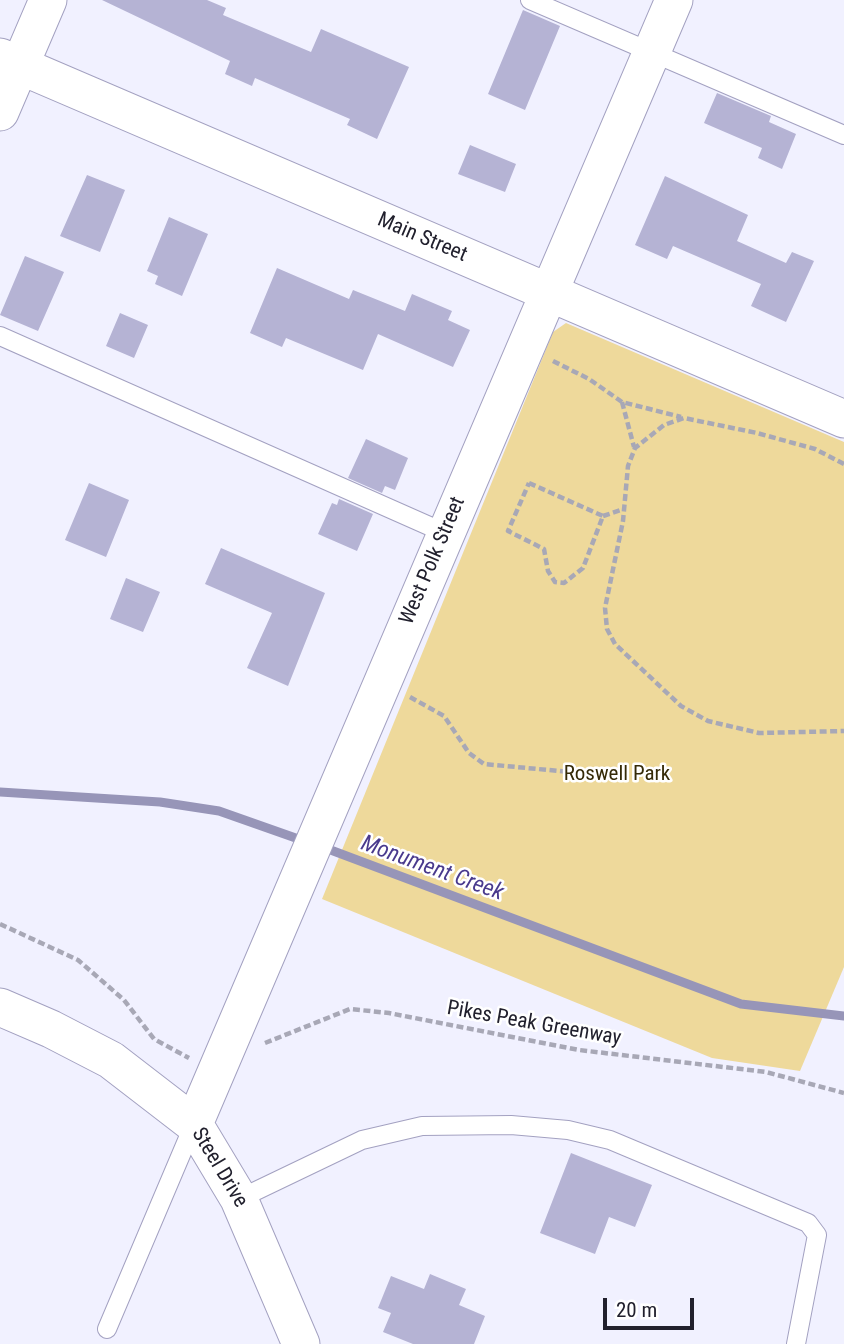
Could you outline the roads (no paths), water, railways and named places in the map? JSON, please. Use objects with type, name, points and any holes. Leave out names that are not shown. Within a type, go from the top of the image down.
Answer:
[{"type":"street","points":[[0,113],[10,61],[48,0]]},
{"type":"street","name":"West Polk Street","points":[[194,1124],[248,1039],[350,757],[674,0]]},
{"type":"street","name":"Main Street","points":[[10,61],[844,419]]},
{"type":"street","name":"Steel Drive","points":[[0,1007],[51,1029],[111,1060],[194,1124],[239,1199],[301,1344]]},
{"type":"lane","points":[[530,0],[844,135]]},
{"type":"lane","points":[[0,336],[445,533]]},
{"type":"lane","points":[[107,1329],[194,1124]]},
{"type":"lane","points":[[239,1199],[362,1140],[422,1126],[511,1125],[568,1130],[610,1140],[808,1223],[817,1236],[796,1344]]},
{"type":"waterway","name":"Monument Creek","points":[[0,792],[160,802],[219,811],[307,842]]},
{"type":"waterway","name":"Monument Creek","points":[[320,846],[741,1004],[844,1016]]},
{"type":"park label","name":"Roswell Park","points":[[617,775]]}]
